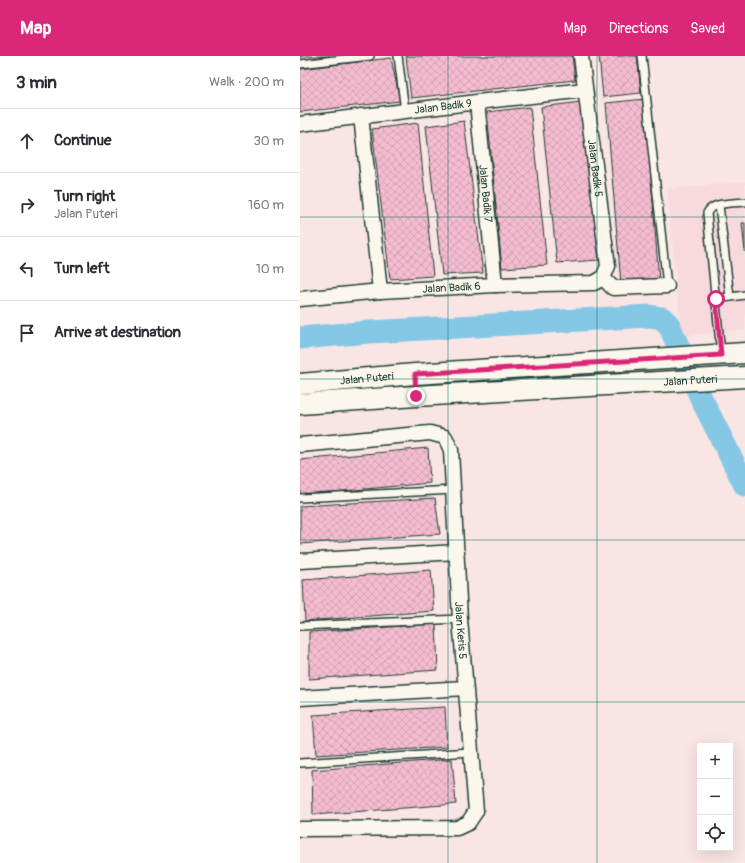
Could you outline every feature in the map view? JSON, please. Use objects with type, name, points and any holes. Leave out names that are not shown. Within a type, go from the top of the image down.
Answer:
[{"type":"main road","name":"Jalan Puteri","points":[[300,384],[415,374],[745,353]]},
{"type":"main road","points":[[415,374],[416,396]]},
{"type":"main road","name":"Jalan Puteri","points":[[300,404],[745,377]]},
{"type":"street","name":"Jalan Badik 5","points":[[581,56],[608,266],[602,278]]},
{"type":"street","name":"Jalan Badik 9","points":[[300,124],[585,90]]},
{"type":"street","name":"Jalan Badik 7","points":[[477,102],[495,285]]},
{"type":"street","points":[[361,116],[380,291]]},
{"type":"street","points":[[602,278],[612,288],[667,286]]},
{"type":"street","name":"Jalan Badik 6","points":[[300,299],[380,291],[495,285],[594,283],[602,278]]},
{"type":"street","name":"Jalan Keris 5","points":[[300,445],[430,433],[445,437],[451,450],[460,619],[476,811],[468,823],[457,828],[300,829]]},
{"type":"street","points":[[300,561],[457,552]]},
{"type":"street","points":[[300,698],[465,688]]},
{"type":"lane","points":[[300,64],[370,56]]},
{"type":"lane","points":[[398,56],[405,111]]},
{"type":"lane","points":[[642,56],[667,286]]},
{"type":"lane","points":[[715,355],[716,299],[707,213],[712,206],[745,202]]},
{"type":"lane","points":[[719,205],[730,297]]},
{"type":"lane","points":[[716,299],[745,295]]},
{"type":"lane","points":[[300,498],[453,490]]},
{"type":"lane","points":[[300,626],[460,619]]},
{"type":"lane","points":[[300,763],[471,752]]},
{"type":"shaded area","points":[[745,182],[745,330],[682,336],[667,189]]},
{"type":"building","points":[[300,56],[330,56],[300,60]]},
{"type":"building","points":[[406,56],[572,56],[575,80],[411,98]]},
{"type":"building","points":[[599,56],[637,56],[641,93],[603,97]]},
{"type":"building","points":[[391,58],[400,101],[300,112],[300,69]]},
{"type":"building","points":[[645,99],[659,281],[621,284],[606,103]]},
{"type":"building","points":[[581,102],[599,260],[557,263],[541,107]]},
{"type":"building","points":[[530,107],[547,265],[502,268],[487,112]]},
{"type":"building","points":[[464,121],[483,273],[442,275],[426,126]]},
{"type":"building","points":[[418,123],[433,276],[390,279],[372,129]]},
{"type":"building","points":[[742,223],[745,223],[745,252]]},
{"type":"building","points":[[428,448],[430,483],[300,495],[300,460]]},
{"type":"building","points":[[435,498],[440,534],[300,544],[300,506]]},
{"type":"building","points":[[431,570],[434,611],[305,621],[303,580]]},
{"type":"building","points":[[436,624],[438,670],[309,679],[309,632]]},
{"type":"building","points":[[445,707],[447,747],[316,755],[313,715]]},
{"type":"building","points":[[452,759],[456,804],[313,815],[312,770]]},
{"type":"waterway","points":[[300,338],[370,332],[649,316],[662,318],[669,325],[701,398],[745,485]]},
{"type":"route","points":[[416,396],[415,374],[721,355],[716,299]]}]
